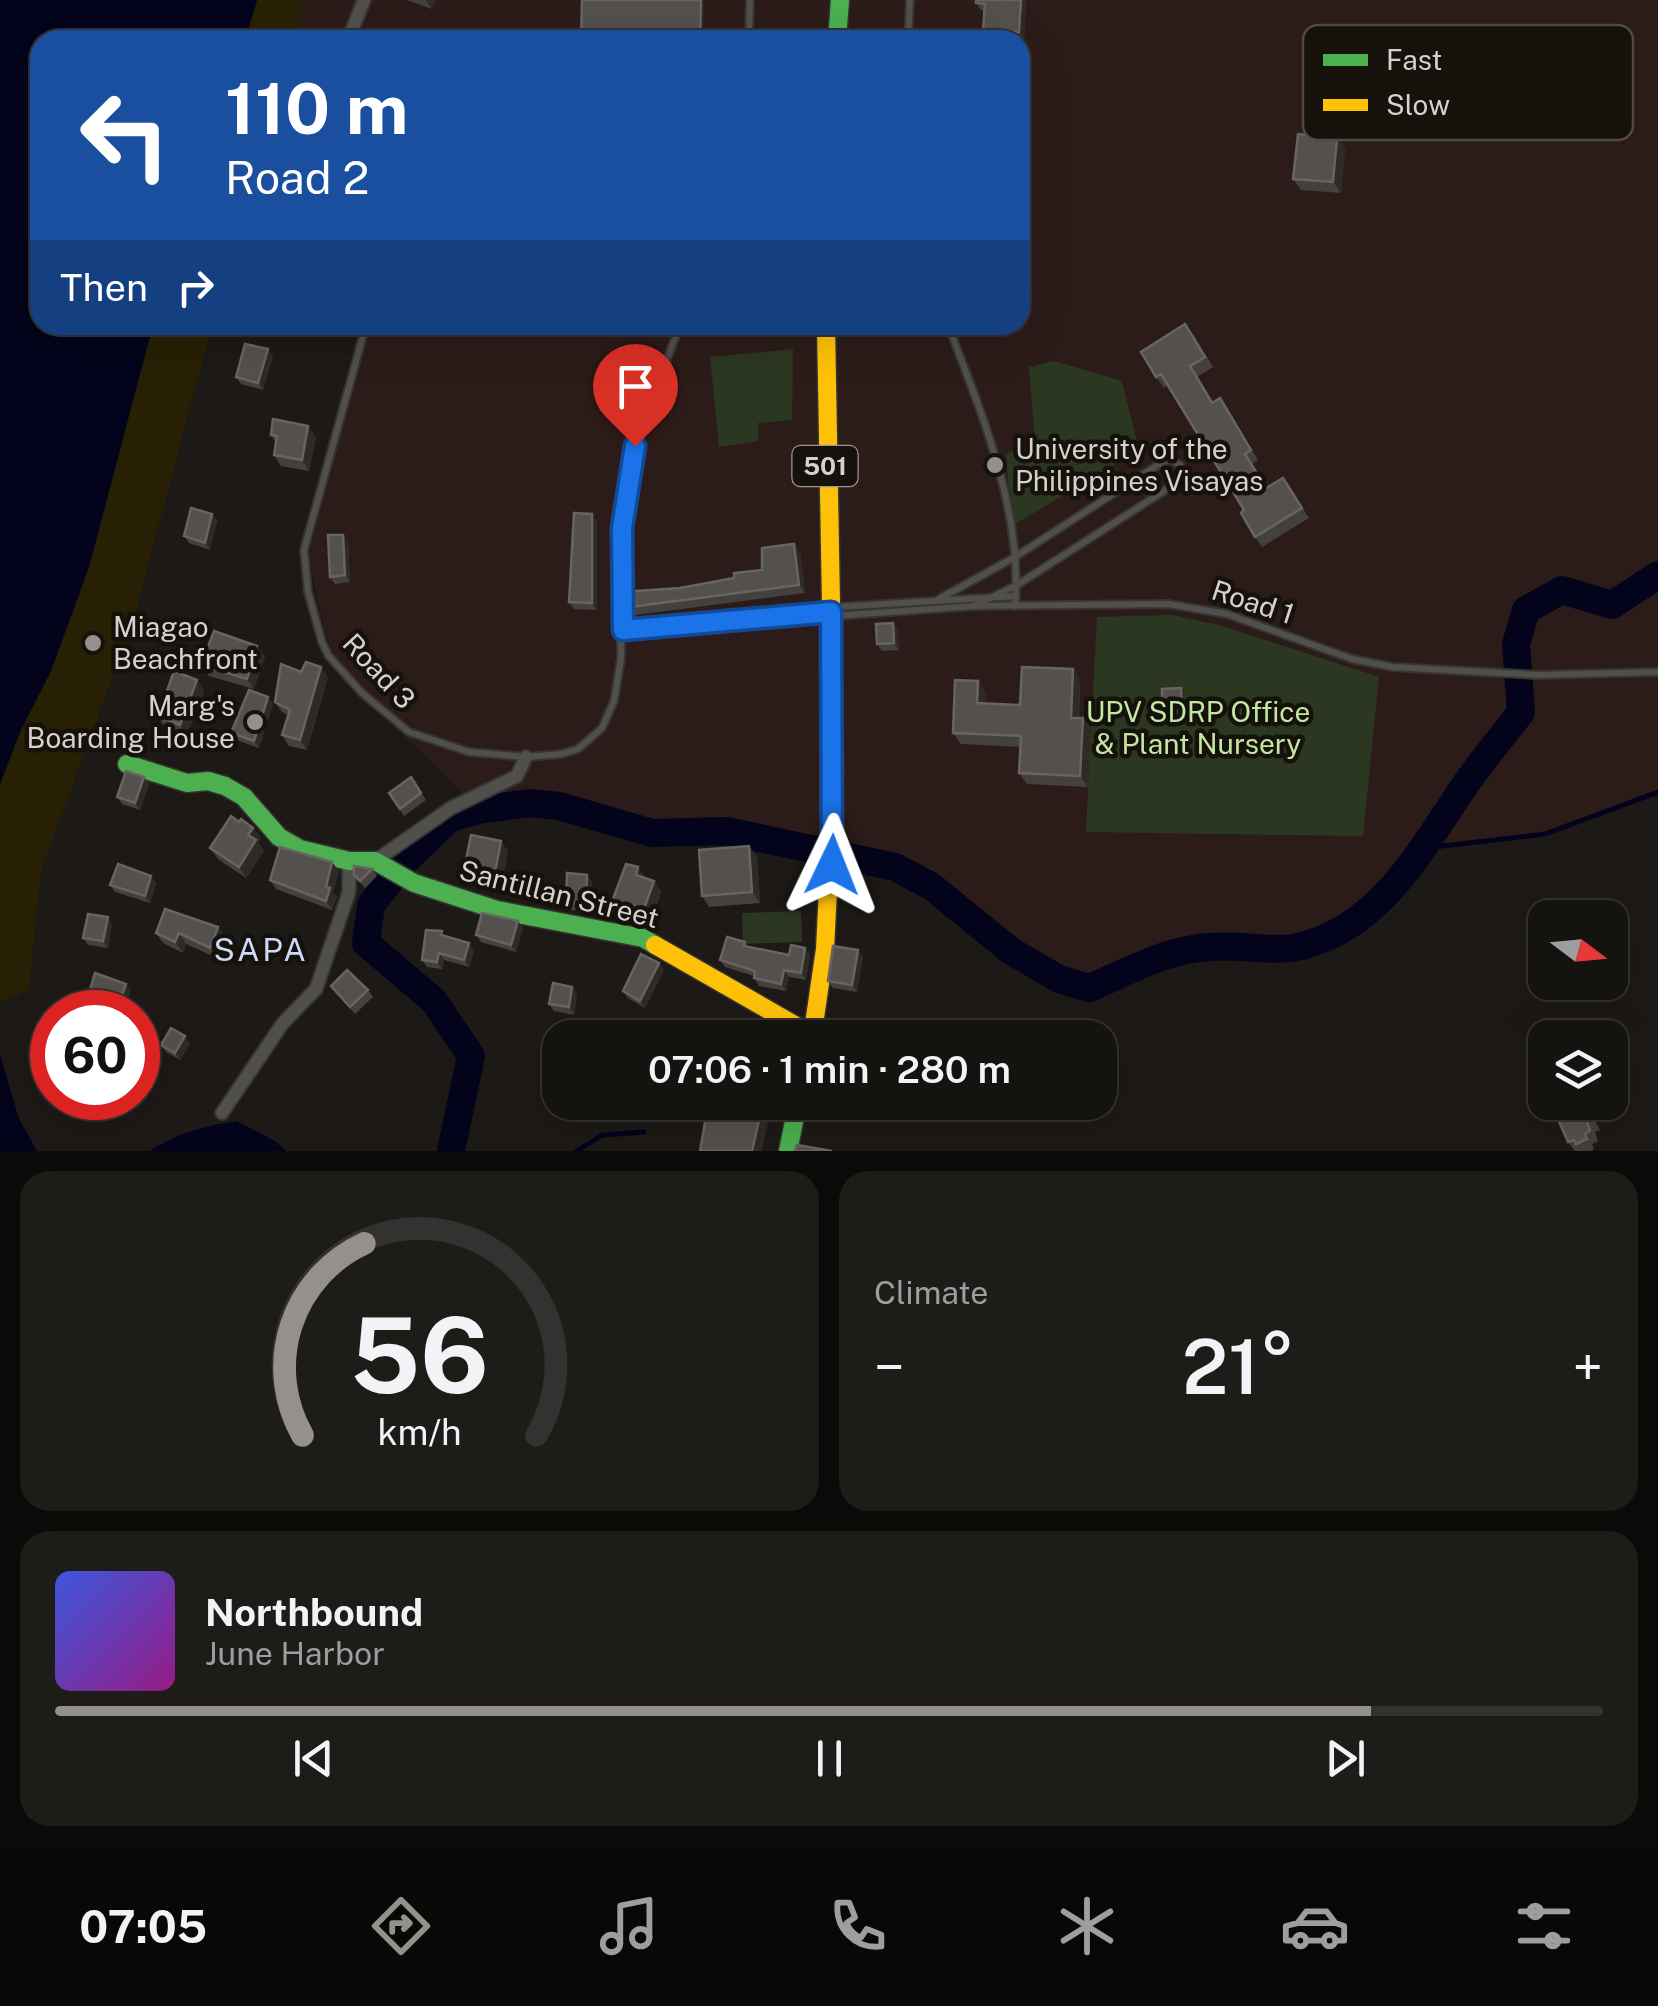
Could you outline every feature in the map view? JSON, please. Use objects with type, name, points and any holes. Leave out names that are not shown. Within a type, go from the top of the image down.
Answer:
[{"type":"street","points":[[352,30],[364,0]]},
{"type":"street","points":[[838,30],[840,0]]},
{"type":"street","name":"501","points":[[815,1020],[829,930],[834,824],[824,428],[826,335]]},
{"type":"street","points":[[623,630],[831,612]]},
{"type":"street","points":[[375,862],[451,808],[517,776],[526,757]]},
{"type":"street","name":"Santillan Street","points":[[127,764],[187,783],[208,781],[225,786],[244,797],[279,838],[300,850],[349,861],[375,862],[414,883],[497,910],[642,938],[784,1020]]},
{"type":"street","points":[[222,1114],[283,1023],[316,989],[349,892],[349,861]]},
{"type":"street","points":[[788,1151],[794,1120]]},
{"type":"lane","points":[[749,30],[750,0]]},
{"type":"lane","points":[[908,30],[910,0]]},
{"type":"lane","name":"Road 3","points":[[363,335],[306,539],[308,592],[322,642],[328,655],[362,693],[409,732],[468,752],[526,757],[578,749],[602,728],[614,701],[623,630],[620,547],[628,476],[635,446],[676,335]]},
{"type":"lane","points":[[952,335],[996,457],[1015,557],[1016,601]]},
{"type":"lane","points":[[939,599],[1015,557],[1164,461],[1180,464],[1181,473],[1175,484],[1016,585],[974,606]]},
{"type":"lane","name":"Road 1","points":[[831,612],[939,599],[990,596],[1016,601]]},
{"type":"lane","name":"Road 1","points":[[831,612],[1016,601],[1197,606],[1352,659],[1392,667],[1538,675],[1658,672]]},
{"type":"shaded area","name":"University of the Philippines Visayas","points":[[305,0],[1658,0],[1658,792],[1545,834],[1425,848],[1356,923],[1298,947],[1213,946],[1169,952],[1089,988],[1059,979],[1011,951],[931,886],[895,867],[868,859],[727,831],[652,833],[559,806],[529,803],[479,810],[375,707],[338,664],[326,636],[308,557],[365,335],[1030,335],[1030,30],[294,30]]},
{"type":"green space","points":[[793,349],[792,420],[758,423],[758,441],[719,447],[710,357]]},
{"type":"green space","points":[[1054,361],[1122,381],[1139,450],[1012,526],[1006,454],[1035,440],[1029,367]]},
{"type":"green space","name":"UPV SDRP Office & Plant Nursery","points":[[1172,615],[1219,625],[1379,677],[1363,836],[1086,832],[1097,617]]},
{"type":"green space","points":[[801,911],[802,942],[743,944],[742,913]]},
{"type":"sand","points":[[257,0],[305,0],[294,30],[248,30]]},
{"type":"sand","name":"Miagao Beachfront","points":[[150,335],[209,335],[135,615],[41,871],[29,990],[0,1003],[0,784],[21,730],[51,671],[89,567]]},
{"type":"water","points":[[0,0],[257,0],[248,30],[30,30],[30,335],[150,335],[89,567],[51,671],[21,730],[0,784]]},
{"type":"water","points":[[0,1055],[19,1119],[37,1151],[0,1151]]},
{"type":"water","points":[[237,1121],[286,1151],[150,1151],[192,1131]]},
{"type":"building","points":[[582,0],[701,0],[700,30],[581,30]]},
{"type":"building","points":[[1021,0],[1019,30],[983,30],[985,4],[976,3]]},
{"type":"building","points":[[1298,134],[1303,135],[1303,140],[1337,140],[1333,182],[1293,179]]},
{"type":"building","points":[[1185,324],[1205,357],[1190,366],[1212,403],[1220,398],[1251,450],[1245,454],[1266,488],[1283,478],[1302,508],[1255,537],[1241,513],[1244,510],[1161,374],[1156,377],[1141,352]]},
{"type":"building","points":[[245,344],[268,349],[258,383],[236,377]]},
{"type":"building","points":[[273,419],[308,426],[302,460],[274,455],[277,436],[271,435]]},
{"type":"building","points":[[191,508],[212,514],[205,543],[184,536]]},
{"type":"building","points":[[574,513],[592,514],[592,603],[569,602]]},
{"type":"building","points":[[328,535],[343,535],[345,575],[330,577]]},
{"type":"building","points":[[794,544],[799,585],[622,608],[622,592],[680,588],[734,578],[734,573],[762,570],[762,548]]},
{"type":"building","points":[[893,623],[894,643],[877,644],[876,624]]},
{"type":"building","points":[[214,631],[257,646],[247,679],[201,665]]},
{"type":"building","points":[[306,662],[321,667],[300,740],[282,735],[290,710],[275,702],[281,664],[301,672]]},
{"type":"building","points":[[1022,667],[1073,669],[1071,718],[1083,718],[1080,776],[1019,773],[1021,736],[953,733],[955,680],[978,681],[977,703],[1020,705]]},
{"type":"building","points":[[174,671],[197,680],[180,725],[158,717]]},
{"type":"building","points":[[1181,688],[1182,714],[1162,715],[1162,689]]},
{"type":"building","name":"Marg's Boarding House","points":[[249,690],[268,697],[254,741],[231,733]]},
{"type":"building","points":[[126,771],[144,777],[135,803],[117,797]]},
{"type":"building","points":[[411,777],[421,793],[400,809],[389,793]]},
{"type":"building","points":[[231,816],[253,828],[248,835],[256,840],[239,867],[210,848]]},
{"type":"building","points":[[471,835],[501,841],[495,873],[464,870]]},
{"type":"building","points":[[749,846],[752,892],[702,896],[699,850]]},
{"type":"building","points":[[280,847],[332,862],[326,901],[270,880]]},
{"type":"building","points":[[118,864],[151,876],[145,896],[110,885]]},
{"type":"building","points":[[626,864],[638,867],[636,875],[654,881],[644,909],[613,899]]},
{"type":"building","points":[[354,866],[372,869],[360,881],[354,875]]},
{"type":"building","points":[[567,873],[587,875],[586,904],[566,903]]},
{"type":"building","points":[[165,909],[218,927],[210,948],[179,933],[175,942],[156,933]]},
{"type":"building","points":[[482,913],[518,921],[511,945],[476,935]]},
{"type":"building","points":[[88,914],[108,917],[103,941],[83,938]]},
{"type":"building","points":[[426,930],[442,931],[441,935],[469,943],[464,960],[439,953],[437,962],[422,960]]},
{"type":"building","points":[[727,937],[745,942],[744,946],[789,955],[791,945],[805,948],[801,973],[784,970],[781,984],[754,978],[755,971],[720,960]]},
{"type":"building","points":[[833,946],[858,950],[852,985],[828,981]]},
{"type":"building","points":[[641,954],[659,963],[640,1001],[623,991]]},
{"type":"building","points":[[347,970],[368,990],[350,1007],[331,986]]},
{"type":"building","points":[[95,973],[126,984],[124,990],[90,990]]},
{"type":"building","points":[[553,983],[572,987],[569,1007],[549,1004]]},
{"type":"building","points":[[171,1028],[185,1036],[175,1053],[161,1045]]},
{"type":"building","points":[[705,1120],[759,1120],[752,1151],[700,1151]]},
{"type":"building","points":[[1558,1120],[1590,1120],[1587,1139],[1576,1144],[1574,1140],[1568,1142]]},
{"type":"building","points":[[797,1145],[832,1151],[795,1151]]},
{"type":"waterway","points":[[401,865],[450,818],[529,803],[559,806],[652,833],[727,831],[895,867],[931,886],[1011,951],[1059,979],[1089,988],[1177,952],[1221,946],[1302,946],[1329,937],[1352,923],[1393,887],[1521,712],[1516,644],[1526,610],[1562,590],[1612,605],[1658,575]]},
{"type":"waterway","points":[[1425,848],[1545,834],[1658,792]]},
{"type":"waterway","points":[[389,882],[371,905],[366,943],[434,1001],[471,1056],[451,1151]]},
{"type":"waterway","points":[[577,1151],[602,1135],[644,1132]]},
{"type":"traffic: fast","points":[[838,30],[840,0]]},
{"type":"traffic: fast","points":[[127,764],[187,783],[208,781],[225,786],[244,797],[279,837],[300,849],[349,861],[375,861],[414,883],[497,910],[643,938],[655,945]]},
{"type":"traffic: fast","points":[[788,1151],[794,1120]]},
{"type":"traffic: slow","points":[[815,1020],[825,949],[834,771],[826,335]]},
{"type":"traffic: slow","points":[[623,629],[831,612]]},
{"type":"traffic: slow","points":[[655,945],[786,1020]]},
{"type":"place","name":"University of the Philippines Visayas","points":[[995,465]]},
{"type":"place","name":"Miagao Beachfront","points":[[93,643]]},
{"type":"place","name":"Marg's Boarding House","points":[[255,722]]},
{"type":"district","name":"SAPA","points":[[261,950]]},
{"type":"route","points":[[635,446],[620,547],[623,630],[831,612],[832,865]]}]
